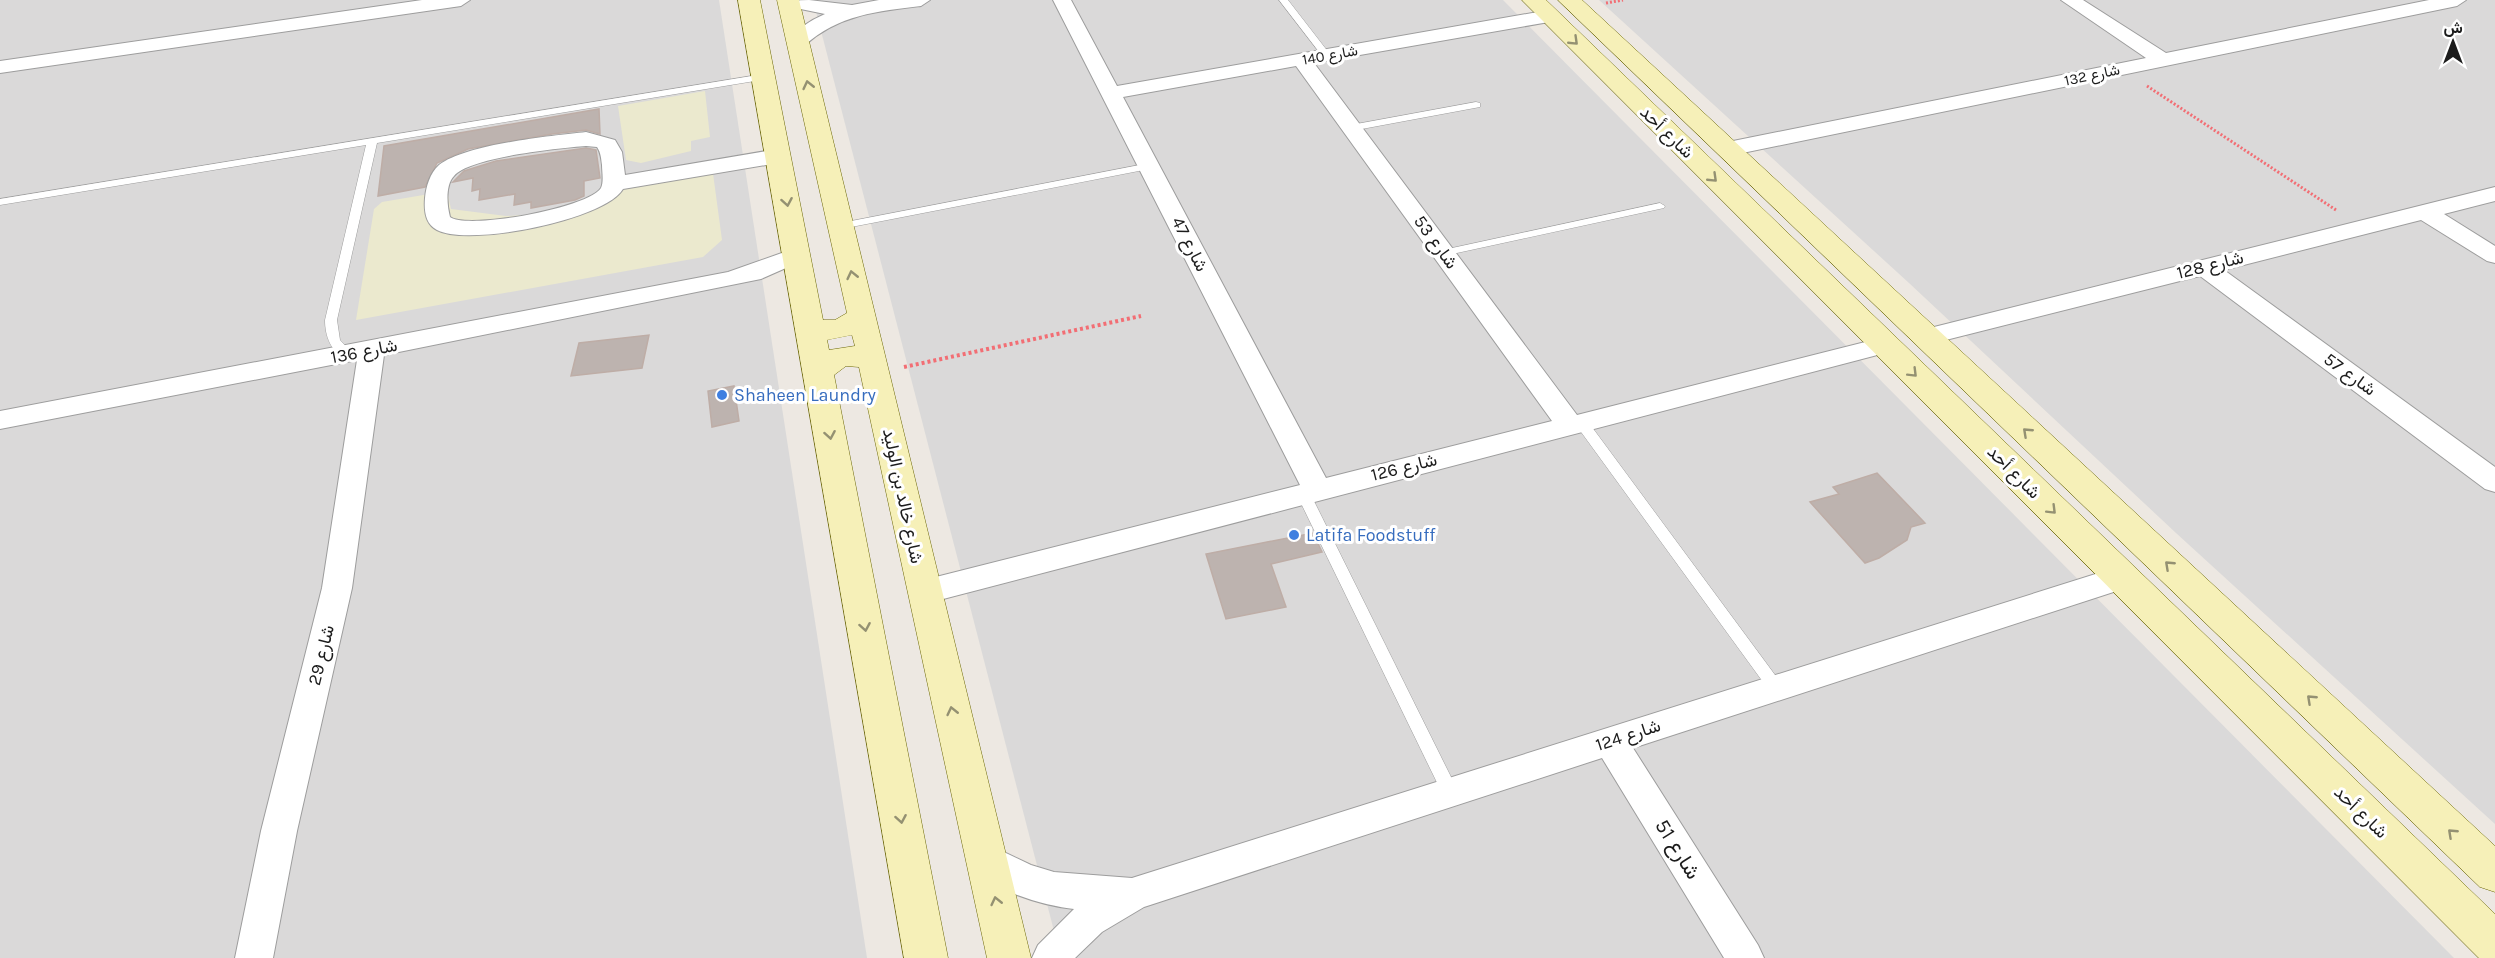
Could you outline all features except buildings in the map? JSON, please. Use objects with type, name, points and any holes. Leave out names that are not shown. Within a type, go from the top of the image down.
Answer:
[{"type":"main road","points":[[749,0],[926,958]]},
{"type":"main road","name":"شارع خالد بن الوليد","points":[[788,1],[875,367],[924,592],[1009,958]]},
{"type":"main road","name":"شارع أحد","points":[[1550,5],[1728,149],[2495,873]]},
{"type":"main road","name":"شارع أحد","points":[[1550,5],[1857,319],[2495,944]]},
{"type":"main road","points":[[1857,319],[1869,323],[1891,322],[1897,310]]},
{"type":"main road","points":[[809,326],[827,332],[837,331],[847,328],[862,317]]},
{"type":"main road","points":[[819,372],[832,359],[854,355],[875,367]]},
{"type":"street","points":[[0,67],[460,0]]},
{"type":"street","points":[[798,41],[820,23],[855,10],[921,0]]},
{"type":"street","name":"شارع 47","points":[[1062,0],[1149,166],[1310,491]]},
{"type":"street","points":[[2070,0],[2163,60]]},
{"type":"street","name":"شارع 132","points":[[1728,149],[2457,0]]},
{"type":"street","points":[[788,1],[819,8],[855,10]]},
{"type":"street","name":"شارع 140","points":[[1110,93],[1326,56],[1550,5]]},
{"type":"street","name":"شارع 53","points":[[1301,60],[1443,253],[1576,424]]},
{"type":"street","points":[[575,140],[596,140],[610,146],[613,184],[610,192],[589,206],[481,228],[445,226],[436,214],[441,176],[455,165],[477,158],[575,140]]},
{"type":"street","points":[[613,184],[778,156]]},
{"type":"street","name":"شارع 128","points":[[1926,337],[2495,194]]},
{"type":"street","points":[[2426,212],[2495,256]]},
{"type":"street","name":"شارع 57","points":[[2204,267],[2495,482]]},
{"type":"street","name":"شارع 136","points":[[0,420],[799,268]]},
{"type":"street","name":"شارع 126","points":[[924,592],[1885,345]]},
{"type":"street","name":"شارع 29","points":[[254,958],[279,831],[337,588],[360,351]]},
{"type":"street","name":"شارع 124","points":[[1051,958],[1070,934],[1101,909],[1136,893],[2121,578]]},
{"type":"street","name":"شارع 51","points":[[1610,741],[1745,958]]},
{"type":"street","name":"شارع 124","points":[[987,861],[1018,879],[1054,890],[1095,894],[1136,893]]},
{"type":"lane","points":[[1283,0],[1326,56]]},
{"type":"lane","points":[[0,202],[764,77]]},
{"type":"lane","points":[[1352,128],[1476,105]]},
{"type":"lane","points":[[360,351],[335,345],[330,333],[331,320],[372,141]]},
{"type":"lane","points":[[841,226],[1149,166]]},
{"type":"lane","points":[[1443,253],[1660,206]]},
{"type":"lane","points":[[1576,424],[1776,688]]},
{"type":"lane","points":[[1310,491],[1450,792]]},
{"type":"path","points":[[2121,69],[2362,227]]},
{"type":"path","points":[[875,367],[1141,316]]},
{"type":"shaded area","points":[[0,0],[719,0],[867,958],[0,958]]},
{"type":"shaded area","points":[[813,0],[1503,0],[2454,958],[1061,958]]},
{"type":"shaded area","points":[[1599,0],[2495,0],[2495,824],[2176,533],[1909,283]]},
{"type":"shaded area","points":[[705,91],[710,137],[691,141],[691,151],[641,163],[626,160],[618,106]]},
{"type":"shaded area","points":[[712,166],[722,240],[703,257],[356,320],[374,209],[382,202],[447,191],[451,209],[506,216],[542,214],[577,208],[626,180]]},
{"type":"place","name":"Shaheen Laundry","points":[[722,395]]},
{"type":"place","name":"Latifa Foodstuff","points":[[1294,535]]}]
